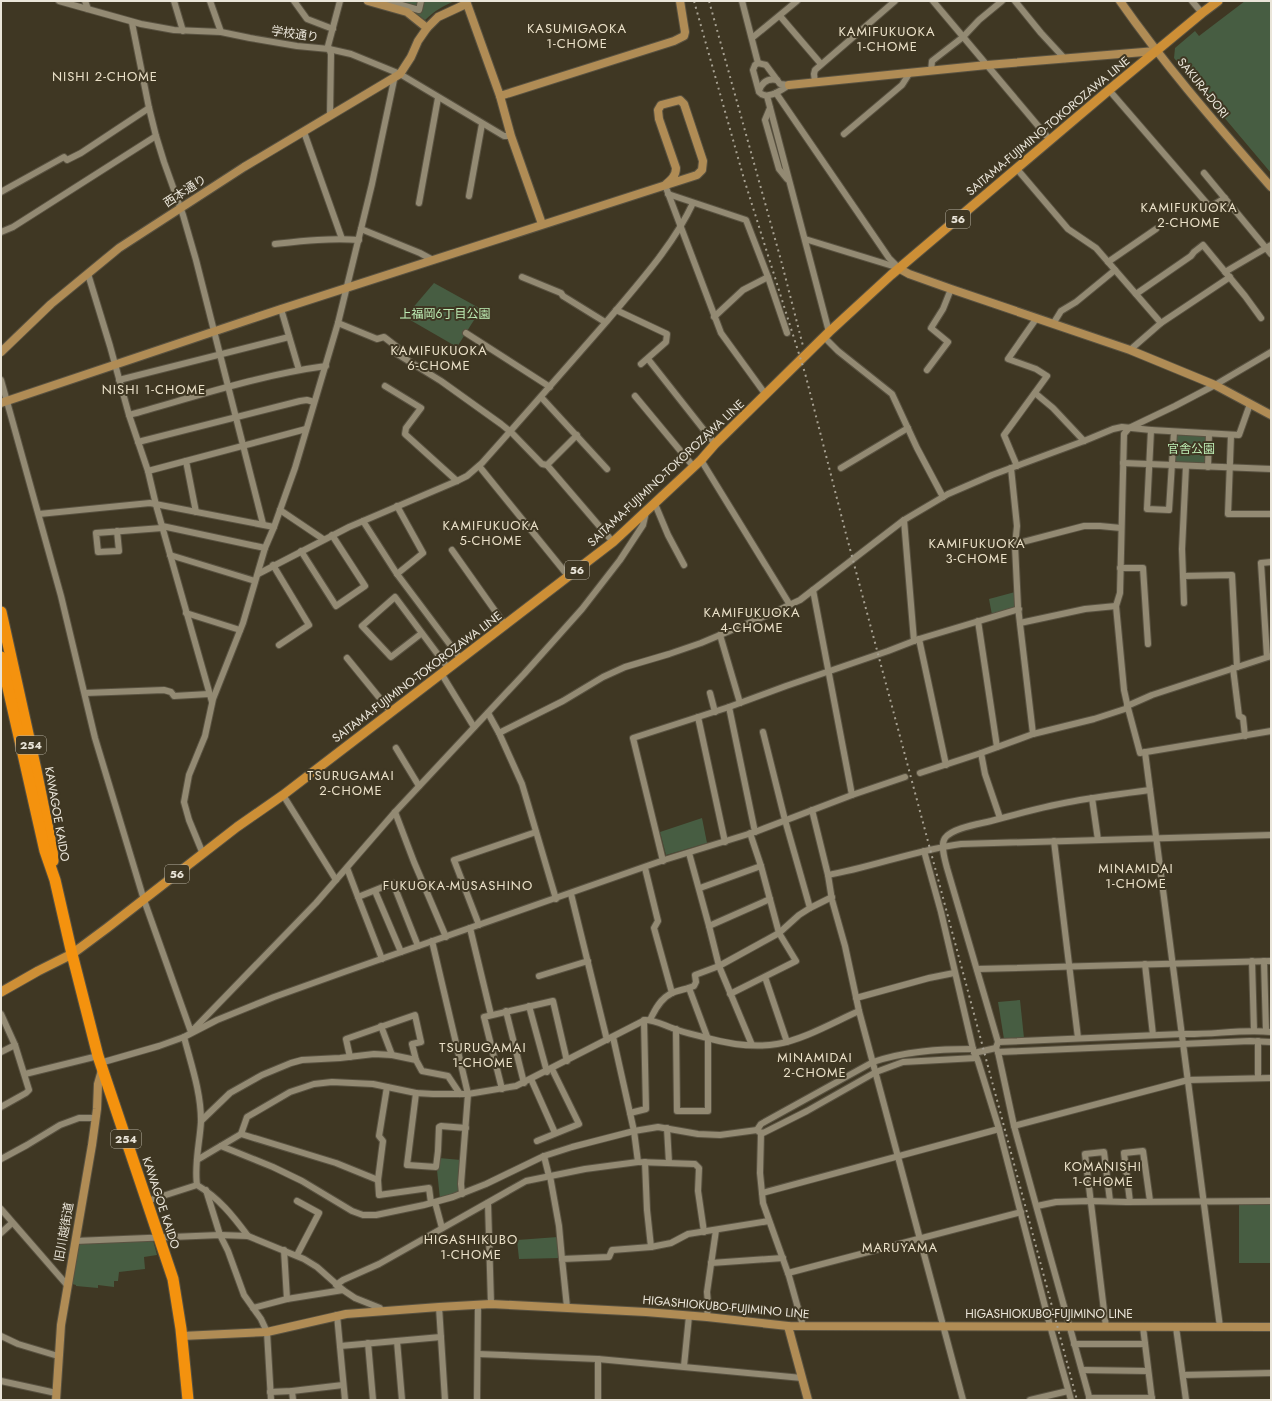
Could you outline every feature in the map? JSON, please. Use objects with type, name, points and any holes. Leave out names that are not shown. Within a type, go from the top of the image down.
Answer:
[{"type":"highway","name":"KAWAGOE KAIDO","points":[[1,612],[44,809],[52,849],[55,880]]},
{"type":"highway","name":"KAWAGOE KAIDO","points":[[1,657],[45,851],[55,880],[100,1063],[173,1279],[182,1336],[188,1400]]},
{"type":"main road","name":"SAITAMA-FUJIMINO-TOKOROZAWA LINE","points":[[1,992],[72,954],[283,795],[613,542],[701,460],[715,444],[827,335],[900,269],[1109,90],[1218,1]]},
{"type":"street","name":"学校通り","points":[[59,1],[132,23],[182,31],[221,32],[297,46],[329,49],[351,54],[438,98],[498,133],[504,136],[511,136]]},
{"type":"street","points":[[85,1],[88,9]]},
{"type":"street","points":[[174,1],[182,31]]},
{"type":"street","points":[[210,1],[221,32]]},
{"type":"street","points":[[294,1],[307,19],[332,29]]},
{"type":"street","points":[[330,116],[331,54],[328,46],[340,1]]},
{"type":"street","points":[[368,1],[407,12],[427,28]]},
{"type":"street","points":[[388,1],[419,10],[421,1]]},
{"type":"street","points":[[500,96],[684,36],[686,30],[680,1]]},
{"type":"street","points":[[742,1],[758,63]]},
{"type":"street","points":[[752,38],[797,1]]},
{"type":"street","points":[[815,82],[814,72],[821,64],[895,1]]},
{"type":"street","points":[[933,1],[1050,140]]},
{"type":"street","points":[[931,71],[932,61],[963,37],[979,20],[1002,1]]},
{"type":"street","points":[[1015,1],[1041,33],[1065,59]]},
{"type":"street","name":"SAKURA-DORI","points":[[1120,1],[1156,51],[1210,117],[1271,187]]},
{"type":"street","points":[[1192,1],[1202,13]]},
{"type":"street","points":[[203,854],[188,820],[184,802],[189,775],[205,736],[218,683],[240,630],[265,548],[280,510],[326,366],[347,288],[389,103],[397,76],[411,57],[418,41],[427,28],[438,17],[466,3],[500,96],[511,136],[542,224]]},
{"type":"street","points":[[780,16],[821,64]]},
{"type":"street","points":[[132,23],[156,136],[181,208],[194,254],[263,524]]},
{"type":"street","points":[[759,91],[763,83],[772,79],[789,85],[987,65],[1156,51]]},
{"type":"street","points":[[777,92],[780,88],[778,82],[765,64],[758,63],[754,65],[753,70],[759,91],[762,95],[767,96],[777,92],[789,85]]},
{"type":"street","points":[[844,134],[902,85],[909,74]]},
{"type":"street","name":"西本通り","points":[[1,352],[46,308],[119,248],[244,167],[397,76]]},
{"type":"street","points":[[1109,90],[1210,207],[1225,198]]},
{"type":"street","points":[[777,92],[889,258],[900,269]]},
{"type":"street","points":[[767,96],[805,239],[827,335],[838,351],[892,394],[943,497]]},
{"type":"street","points":[[419,203],[438,98]]},
{"type":"street","points":[[4,402],[281,309],[697,175],[702,170],[704,161],[684,104],[680,100],[661,105],[658,110],[659,119],[676,168],[676,174],[665,185]]},
{"type":"street","points":[[1,192],[64,157],[68,160],[81,153],[149,108]]},
{"type":"street","points":[[469,196],[482,124]]},
{"type":"street","points":[[304,132],[342,239]]},
{"type":"street","points":[[1,232],[13,226],[156,136]]},
{"type":"street","points":[[676,168],[682,174],[691,176]]},
{"type":"street","points":[[1017,169],[1068,229],[1096,248],[1161,323]]},
{"type":"street","points":[[1204,173],[1269,246],[1271,254]]},
{"type":"street","points":[[665,185],[721,333],[766,395]]},
{"type":"street","points":[[668,194],[746,220],[768,277],[787,333]]},
{"type":"street","points":[[258,574],[323,539],[457,481],[467,476],[480,466],[616,310],[681,227],[694,203]]},
{"type":"street","points":[[361,229],[420,253],[433,260]]},
{"type":"street","points":[[1108,262],[1156,229]]},
{"type":"street","points":[[805,239],[900,269],[909,274],[1036,319],[1130,350],[1215,385],[1271,415]]},
{"type":"street","points":[[275,244],[311,240],[358,240]]},
{"type":"street","points":[[1136,294],[1191,256],[1203,245],[1230,277],[1261,318]]},
{"type":"street","points":[[1225,272],[1269,246]]},
{"type":"street","points":[[1053,324],[1061,311],[1076,302],[1115,270]]},
{"type":"street","points":[[88,274],[129,415],[148,471],[162,527],[212,703]]},
{"type":"street","points":[[522,276],[561,293],[563,296],[605,322]]},
{"type":"street","points":[[714,317],[743,290],[768,277]]},
{"type":"street","points":[[1130,350],[1161,323],[1230,277]]},
{"type":"street","points":[[927,370],[948,342],[931,328],[944,309],[951,289]]},
{"type":"street","points":[[281,309],[299,370]]},
{"type":"street","points":[[616,310],[667,334],[666,342],[641,364]]},
{"type":"street","points":[[1033,734],[1019,609],[1015,544],[1017,526],[1014,467],[1004,435],[1047,376],[1036,369],[1008,359],[1036,319]]},
{"type":"street","points":[[338,323],[377,339],[384,337],[397,347],[394,352],[442,381],[510,431],[542,464],[547,465],[613,542]]},
{"type":"street","points":[[466,333],[550,387]]},
{"type":"street","points":[[119,380],[289,337]]},
{"type":"street","points":[[1271,352],[1169,410],[1128,428],[1124,434],[1120,593],[1116,606],[1119,651],[1127,707],[1140,753],[1271,731]]},
{"type":"street","points":[[648,359],[715,444]]},
{"type":"street","points":[[129,415],[228,387],[299,370],[326,366]]},
{"type":"street","points":[[1,380],[4,402],[39,514],[61,596],[95,738],[144,900],[191,1032]]},
{"type":"street","points":[[385,386],[421,408],[404,432],[457,481]]},
{"type":"street","points":[[1035,393],[1053,408],[1084,441]]},
{"type":"street","points":[[635,396],[694,466]]},
{"type":"street","points":[[541,397],[607,469]]},
{"type":"street","points":[[138,442],[300,401],[307,400],[314,402]]},
{"type":"street","points":[[499,732],[562,701],[590,684],[625,667],[669,654],[720,635],[800,600],[904,520],[943,497],[1014,467],[1113,429],[1122,427],[1174,432],[1239,435],[1250,404]]},
{"type":"street","points":[[842,468],[908,428]]},
{"type":"street","points":[[148,471],[244,447],[306,429]]},
{"type":"street","points":[[1151,430],[1147,509],[1170,510],[1174,432]]},
{"type":"street","points":[[1208,467],[1209,434]]},
{"type":"street","points":[[1232,435],[1228,514],[1271,514]]},
{"type":"street","points":[[547,465],[577,436]]},
{"type":"street","points":[[701,460],[790,605]]},
{"type":"street","points":[[186,462],[196,512]]},
{"type":"street","points":[[1123,463],[1271,469]]},
{"type":"street","points":[[480,466],[569,577]]},
{"type":"street","points":[[1184,603],[1182,549],[1186,466]]},
{"type":"street","points":[[39,514],[150,503],[274,527]]},
{"type":"street","points":[[655,504],[668,535],[684,565]]},
{"type":"street","points":[[397,506],[422,553],[397,574]]},
{"type":"street","points":[[280,510],[323,539]]},
{"type":"street","points":[[25,1074],[100,1063],[159,1046],[184,1037],[191,1032],[316,903],[395,812],[488,713],[582,609],[620,560],[643,525],[646,512]]},
{"type":"street","points":[[904,520],[916,640],[946,765]]},
{"type":"street","points":[[363,521],[397,574],[460,658]]},
{"type":"street","points":[[1015,544],[1084,526],[1121,528]]},
{"type":"street","points":[[117,531],[118,551],[98,552],[96,532],[162,527],[265,548]]},
{"type":"street","points":[[301,551],[336,606],[365,586],[332,535]]},
{"type":"street","points":[[452,550],[505,624]]},
{"type":"street","points":[[170,556],[255,581]]},
{"type":"street","points":[[920,773],[1033,734],[1094,719],[1127,707],[1146,697],[1269,656],[1261,563],[1271,562]]},
{"type":"street","points":[[273,565],[309,625],[279,644]]},
{"type":"street","points":[[1120,568],[1143,568],[1148,644]]},
{"type":"street","points":[[1183,576],[1232,575],[1235,668],[1239,716],[1243,718],[1245,736]]},
{"type":"street","points":[[813,590],[852,795]]},
{"type":"street","points":[[422,633],[391,657],[362,626],[395,597],[422,633],[474,727]]},
{"type":"street","points":[[1020,623],[1085,609],[1116,606]]},
{"type":"street","points":[[663,861],[633,738],[716,712],[916,640],[1019,609]]},
{"type":"street","points":[[186,613],[240,630]]},
{"type":"street","points":[[978,621],[997,747]]},
{"type":"street","points":[[720,635],[740,703]]},
{"type":"street","points":[[347,658],[391,712]]},
{"type":"street","points":[[85,693],[164,690],[172,692],[174,696],[210,694]]},
{"type":"street","points":[[710,694],[716,712]]},
{"type":"street","points":[[729,707],[752,832],[779,933],[796,961],[730,994]]},
{"type":"street","points":[[488,713],[499,732],[522,784],[556,899]]},
{"type":"street","points":[[698,717],[725,842]]},
{"type":"street","points":[[763,732],[785,820],[810,908]]},
{"type":"street","points":[[396,748],[420,786]]},
{"type":"street","points":[[1145,752],[1220,1327]]},
{"type":"street","points":[[981,753],[985,774],[1000,818]]},
{"type":"street","points":[[191,1032],[274,997],[663,861],[725,842],[905,777]]},
{"type":"street","points":[[1143,1327],[1152,1399],[1090,1399],[1014,1126],[997,1047],[977,969],[947,868],[944,847],[945,838],[960,829],[1046,807],[1092,798],[1150,790]]},
{"type":"street","points":[[283,795],[336,880]]},
{"type":"street","points":[[1092,798],[1098,840]]},
{"type":"street","points":[[812,810],[859,1011],[963,1400]]},
{"type":"street","points":[[395,812],[414,862],[446,937]]},
{"type":"street","points":[[479,925],[454,860],[536,832]]},
{"type":"street","points":[[828,875],[858,870],[944,847],[978,844],[1271,835]]},
{"type":"street","points":[[1054,842],[1078,1038]]},
{"type":"street","points":[[924,852],[941,912],[954,973],[974,1053],[999,1129],[1050,1326],[1071,1400]]},
{"type":"street","points":[[689,853],[700,888],[719,966],[752,1045]]},
{"type":"street","points":[[700,888],[761,866]]},
{"type":"street","points":[[347,868],[382,959]]},
{"type":"street","points":[[645,868],[658,921],[654,928],[672,993]]},
{"type":"street","points":[[358,897],[394,883],[418,946]]},
{"type":"street","points":[[375,891],[401,952]]},
{"type":"street","points":[[570,894],[630,1113],[638,1162]]},
{"type":"street","points":[[197,1160],[241,1134],[247,1117],[290,1092],[314,1084],[332,1082],[373,1084],[416,1093],[468,1094],[502,1089],[524,1083],[567,1061],[577,1054],[647,1020],[659,1003],[672,993],[694,986],[696,982],[696,975],[719,966],[779,933],[799,915],[832,897]]},
{"type":"street","points":[[709,926],[770,900]]},
{"type":"street","points":[[470,928],[491,1015]]},
{"type":"street","points":[[432,942],[468,1094],[461,1184],[462,1194]]},
{"type":"street","points":[[539,976],[588,961]]},
{"type":"street","points":[[1252,961],[1254,1031]]},
{"type":"street","points":[[221,1146],[273,1167],[302,1181],[352,1212],[363,1215],[376,1215],[433,1203],[462,1194],[544,1156],[634,1131],[658,1127],[720,1136],[759,1131],[807,1111],[876,1072],[903,1062],[974,1053],[997,1047],[1078,1038],[1254,1031],[1268,1032],[1268,961],[977,969]]},
{"type":"street","points":[[1145,964],[1153,1035]]},
{"type":"street","points":[[856,998],[929,978],[954,973]]},
{"type":"street","points":[[765,977],[787,1042]]},
{"type":"street","points":[[676,1030],[678,1111],[708,1110],[708,1039],[689,988]]},
{"type":"street","points":[[502,1089],[484,1017],[553,1001],[567,1061]]},
{"type":"street","points":[[529,1006],[549,1070],[579,1124],[537,1141]]},
{"type":"street","points":[[506,1011],[524,1083]]},
{"type":"street","points":[[647,1020],[708,1039],[752,1045],[776,1044],[787,1042],[859,1011]]},
{"type":"street","points":[[1,1014],[15,1045],[29,1090],[1,1107]]},
{"type":"street","points":[[350,1057],[346,1039],[415,1015],[421,1042],[412,1044],[416,1060],[422,1071],[448,1076],[460,1094]]},
{"type":"street","points":[[630,1113],[646,1109],[647,1020]]},
{"type":"street","points":[[381,1026],[392,1055]]},
{"type":"street","points":[[184,1037],[199,1097],[201,1120],[196,1173],[197,1185]]},
{"type":"street","points":[[997,1047],[1183,1044],[1258,1041],[1271,1042]]},
{"type":"street","points":[[1258,1041],[1258,1078]]},
{"type":"street","points":[[1,1052],[15,1045]]},
{"type":"street","points":[[804,1326],[783,1258],[765,1211],[760,1173],[759,1131],[761,1124],[873,1062],[891,1055],[915,1051],[974,1053]]},
{"type":"street","points":[[201,1120],[230,1093],[262,1075],[291,1062],[374,1054],[392,1055],[416,1060]]},
{"type":"street","name":"旧川越街道","points":[[56,1397],[61,1325],[96,1118],[100,1063]]},
{"type":"street","points":[[1014,1126],[1188,1080],[1271,1078]]},
{"type":"street","points":[[531,1079],[554,1133]]},
{"type":"street","points":[[387,1087],[379,1136],[383,1141],[378,1180],[379,1195],[429,1188],[442,1228]]},
{"type":"street","points":[[416,1093],[407,1165],[436,1167],[440,1126],[466,1128]]},
{"type":"street","points":[[1,1159],[60,1125],[79,1118],[96,1118]]},
{"type":"street","points":[[667,1128],[669,1163]]},
{"type":"street","points":[[762,1193],[999,1129]]},
{"type":"street","points":[[241,1134],[336,1163],[378,1180]]},
{"type":"street","points":[[1130,1202],[1124,1153],[1143,1151],[1150,1201]]},
{"type":"street","points":[[1106,1327],[1085,1154],[1104,1152],[1110,1201]]},
{"type":"street","points":[[544,1156],[559,1226],[567,1307]]},
{"type":"street","points":[[336,1285],[343,1280],[378,1264],[526,1181],[585,1169],[638,1162],[695,1164],[699,1168],[698,1191],[704,1232]]},
{"type":"street","points":[[645,1162],[647,1210],[651,1247]]},
{"type":"street","points":[[147,1201],[197,1185],[206,1190],[228,1210],[248,1236]]},
{"type":"street","points":[[206,1190],[220,1235],[228,1251],[244,1295],[261,1319],[267,1332],[271,1400]]},
{"type":"street","points":[[297,1201],[319,1213],[297,1255]]},
{"type":"street","points":[[1037,1206],[1056,1202],[1090,1201],[1271,1201]]},
{"type":"street","points":[[488,1203],[491,1304]]},
{"type":"street","points":[[1,1209],[67,1285]]},
{"type":"street","points":[[788,1273],[1021,1212]]},
{"type":"street","points":[[562,1259],[609,1257],[612,1250],[651,1247],[671,1243],[688,1234],[770,1222]]},
{"type":"street","points":[[1,1233],[12,1223]]},
{"type":"street","points":[[707,1317],[707,1292],[716,1230]]},
{"type":"street","points":[[75,1241],[220,1235],[248,1236],[297,1255],[318,1267],[343,1290],[355,1298],[380,1308],[381,1311]]},
{"type":"street","points":[[284,1250],[287,1299]]},
{"type":"street","points":[[711,1262],[783,1258]]},
{"type":"street","points":[[253,1308],[287,1299],[343,1290]]},
{"type":"street","name":"HIGASHIOKUBO-FUJIMINO LINE","points":[[182,1336],[267,1332],[337,1315],[491,1304],[567,1307],[707,1317],[788,1326],[1271,1327]]},
{"type":"street","points":[[477,1400],[478,1305]]},
{"type":"street","points":[[438,1307],[445,1400]]},
{"type":"street","points":[[337,1315],[345,1400]]},
{"type":"street","points":[[684,1366],[689,1316]]},
{"type":"street","points":[[788,1326],[808,1400]]},
{"type":"street","points":[[1176,1327],[1186,1400]]},
{"type":"street","points":[[1,1336],[18,1344],[58,1356]]},
{"type":"street","points":[[340,1346],[441,1337]]},
{"type":"street","points":[[397,1341],[402,1400]]},
{"type":"street","points":[[368,1343],[373,1400]]},
{"type":"street","points":[[1074,1344],[1145,1344]]},
{"type":"street","points":[[478,1354],[598,1359],[802,1378]]},
{"type":"street","points":[[598,1359],[598,1400]]},
{"type":"street","points":[[1082,1370],[1148,1371]]},
{"type":"street","points":[[1183,1375],[1271,1373]]},
{"type":"street","points":[[1,1381],[56,1397]]},
{"type":"street","points":[[270,1392],[343,1385]]},
{"type":"street","points":[[292,1391],[293,1400]]},
{"type":"street","points":[[1030,1400],[1047,1398],[1068,1391]]},
{"type":"green space","points":[[384,1],[456,1],[447,4],[425,20],[408,7]]},
{"type":"green space","points":[[1245,1],[1271,1],[1271,173],[1174,58],[1175,48],[1195,31],[1199,36]]},
{"type":"green space","name":"上福岡6丁目公園","points":[[434,283],[481,309],[457,347],[405,317]]},
{"type":"green space","name":"官舎公園","points":[[1178,435],[1207,436],[1206,462],[1177,462],[1175,460],[1176,437]]},
{"type":"green space","points":[[1015,592],[1016,608],[992,615],[989,599]]},
{"type":"green space","points":[[702,818],[707,843],[666,855],[660,832]]},
{"type":"green space","points":[[1020,1000],[1024,1038],[1004,1039],[998,1002]]},
{"type":"green space","points":[[439,1158],[461,1160],[460,1189],[458,1194],[440,1199],[437,1170]]},
{"type":"green space","points":[[1239,1204],[1271,1204],[1271,1263],[1239,1263]]},
{"type":"green space","points":[[558,1237],[560,1258],[519,1259],[517,1240]]},
{"type":"green space","points":[[153,1240],[157,1255],[144,1257],[145,1269],[119,1272],[118,1281],[114,1281],[114,1287],[98,1285],[98,1288],[76,1286],[72,1284],[79,1244]]},
{"type":"railway","points":[[694,1],[744,179],[805,373],[846,534],[1077,1400]]},
{"type":"railway","points":[[709,1],[782,264],[803,346]]},
{"type":"district","name":"KASUMIGAOKA 1-CHOME","points":[[577,36]]},
{"type":"district","name":"KAMIFUKUOKA 1-CHOME","points":[[887,38]]},
{"type":"district","name":"NISHI 2-CHOME","points":[[105,76]]},
{"type":"district","name":"KAMIFUKUOKA 2-CHOME","points":[[1189,214]]},
{"type":"district","name":"KAMIFUKUOKA 6-CHOME","points":[[439,358]]},
{"type":"district","name":"NISHI 1-CHOME","points":[[154,389]]},
{"type":"district","name":"KAMIFUKUOKA 5-CHOME","points":[[491,532]]},
{"type":"district","name":"KAMIFUKUOKA 3-CHOME","points":[[977,550]]},
{"type":"district","name":"KAMIFUKUOKA 4-CHOME","points":[[752,620]]},
{"type":"district","name":"TSURUGAMAI 2-CHOME","points":[[351,782]]},
{"type":"district","name":"MINAMIDAI 1-CHOME","points":[[1136,876]]},
{"type":"district","name":"FUKUOKA-MUSASHINO","points":[[458,885]]},
{"type":"district","name":"TSURUGAMAI 1-CHOME","points":[[483,1054]]},
{"type":"district","name":"MINAMIDAI 2-CHOME","points":[[815,1064]]},
{"type":"district","name":"KOMANISHI 1-CHOME","points":[[1103,1174]]},
{"type":"district","name":"HIGASHIKUBO 1-CHOME","points":[[471,1246]]},
{"type":"district","name":"MARUYAMA","points":[[900,1247]]}]
